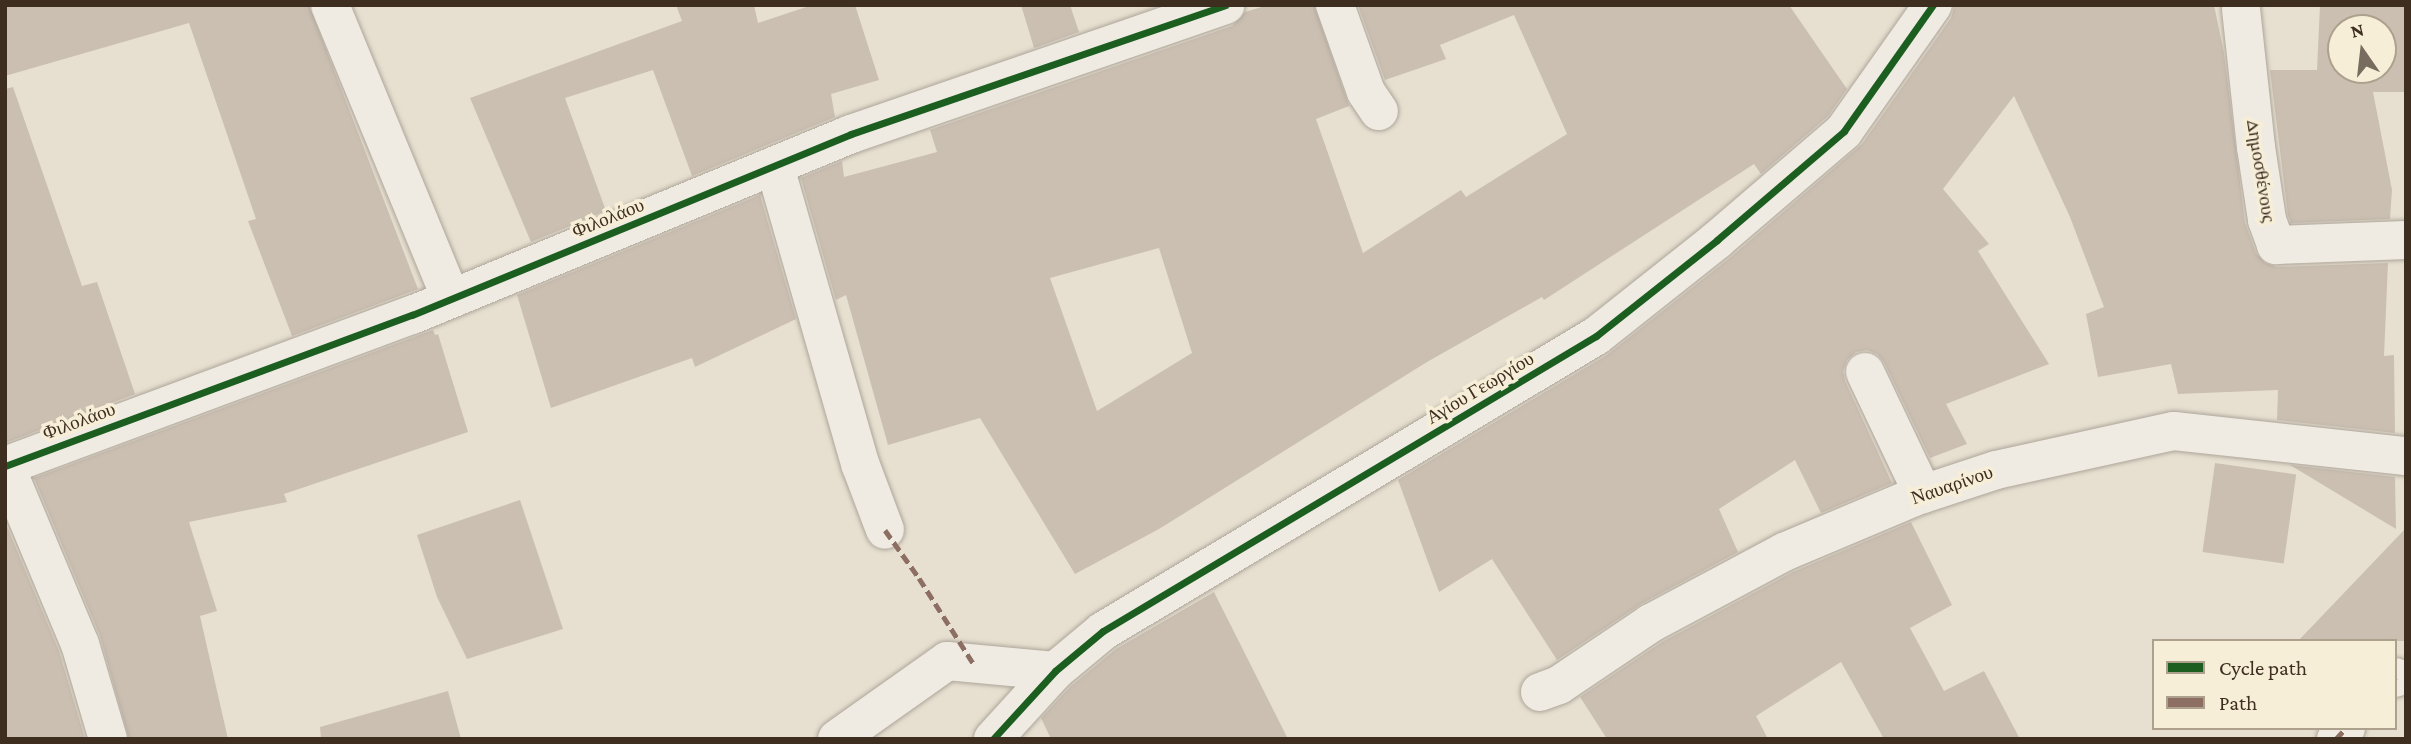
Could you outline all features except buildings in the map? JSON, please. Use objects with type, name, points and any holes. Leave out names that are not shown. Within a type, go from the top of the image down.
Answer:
[{"type":"street","points":[[330,5],[450,299]]},
{"type":"street","name":"Φιλολάου","points":[[5,465],[450,299],[851,134],[1224,5]]},
{"type":"street","points":[[1335,5],[1366,92],[1379,111]]},
{"type":"street","name":"Αγίου Γεωργίου","points":[[993,739],[1055,671],[1103,631],[1597,337],[1717,240],[1844,131],[1933,5]]},
{"type":"street","name":"Δημοσθένους","points":[[2241,9],[2259,172],[2267,220],[2276,245],[2406,240]]},
{"type":"street","points":[[775,167],[861,466],[885,530]]},
{"type":"street","points":[[1865,372],[1923,494]]},
{"type":"street","name":"Ναυαρίνου","points":[[1540,692],[1559,685],[1651,622],[1784,552],[1923,494],[1996,470],[2174,431],[2406,456]]},
{"type":"street","points":[[5,465],[80,644],[108,739]]},
{"type":"street","points":[[838,739],[947,661],[1055,671]]},
{"type":"marked path","points":[[885,530],[973,663]]},
{"type":"marked path","points":[[2336,739],[2344,730]]},
{"type":"cycle path","points":[[5,466],[412,315],[851,134],[1225,5]]},
{"type":"cycle path","points":[[993,739],[1055,671],[1103,631],[1596,336],[1717,240],[1844,131],[1933,5]]}]
